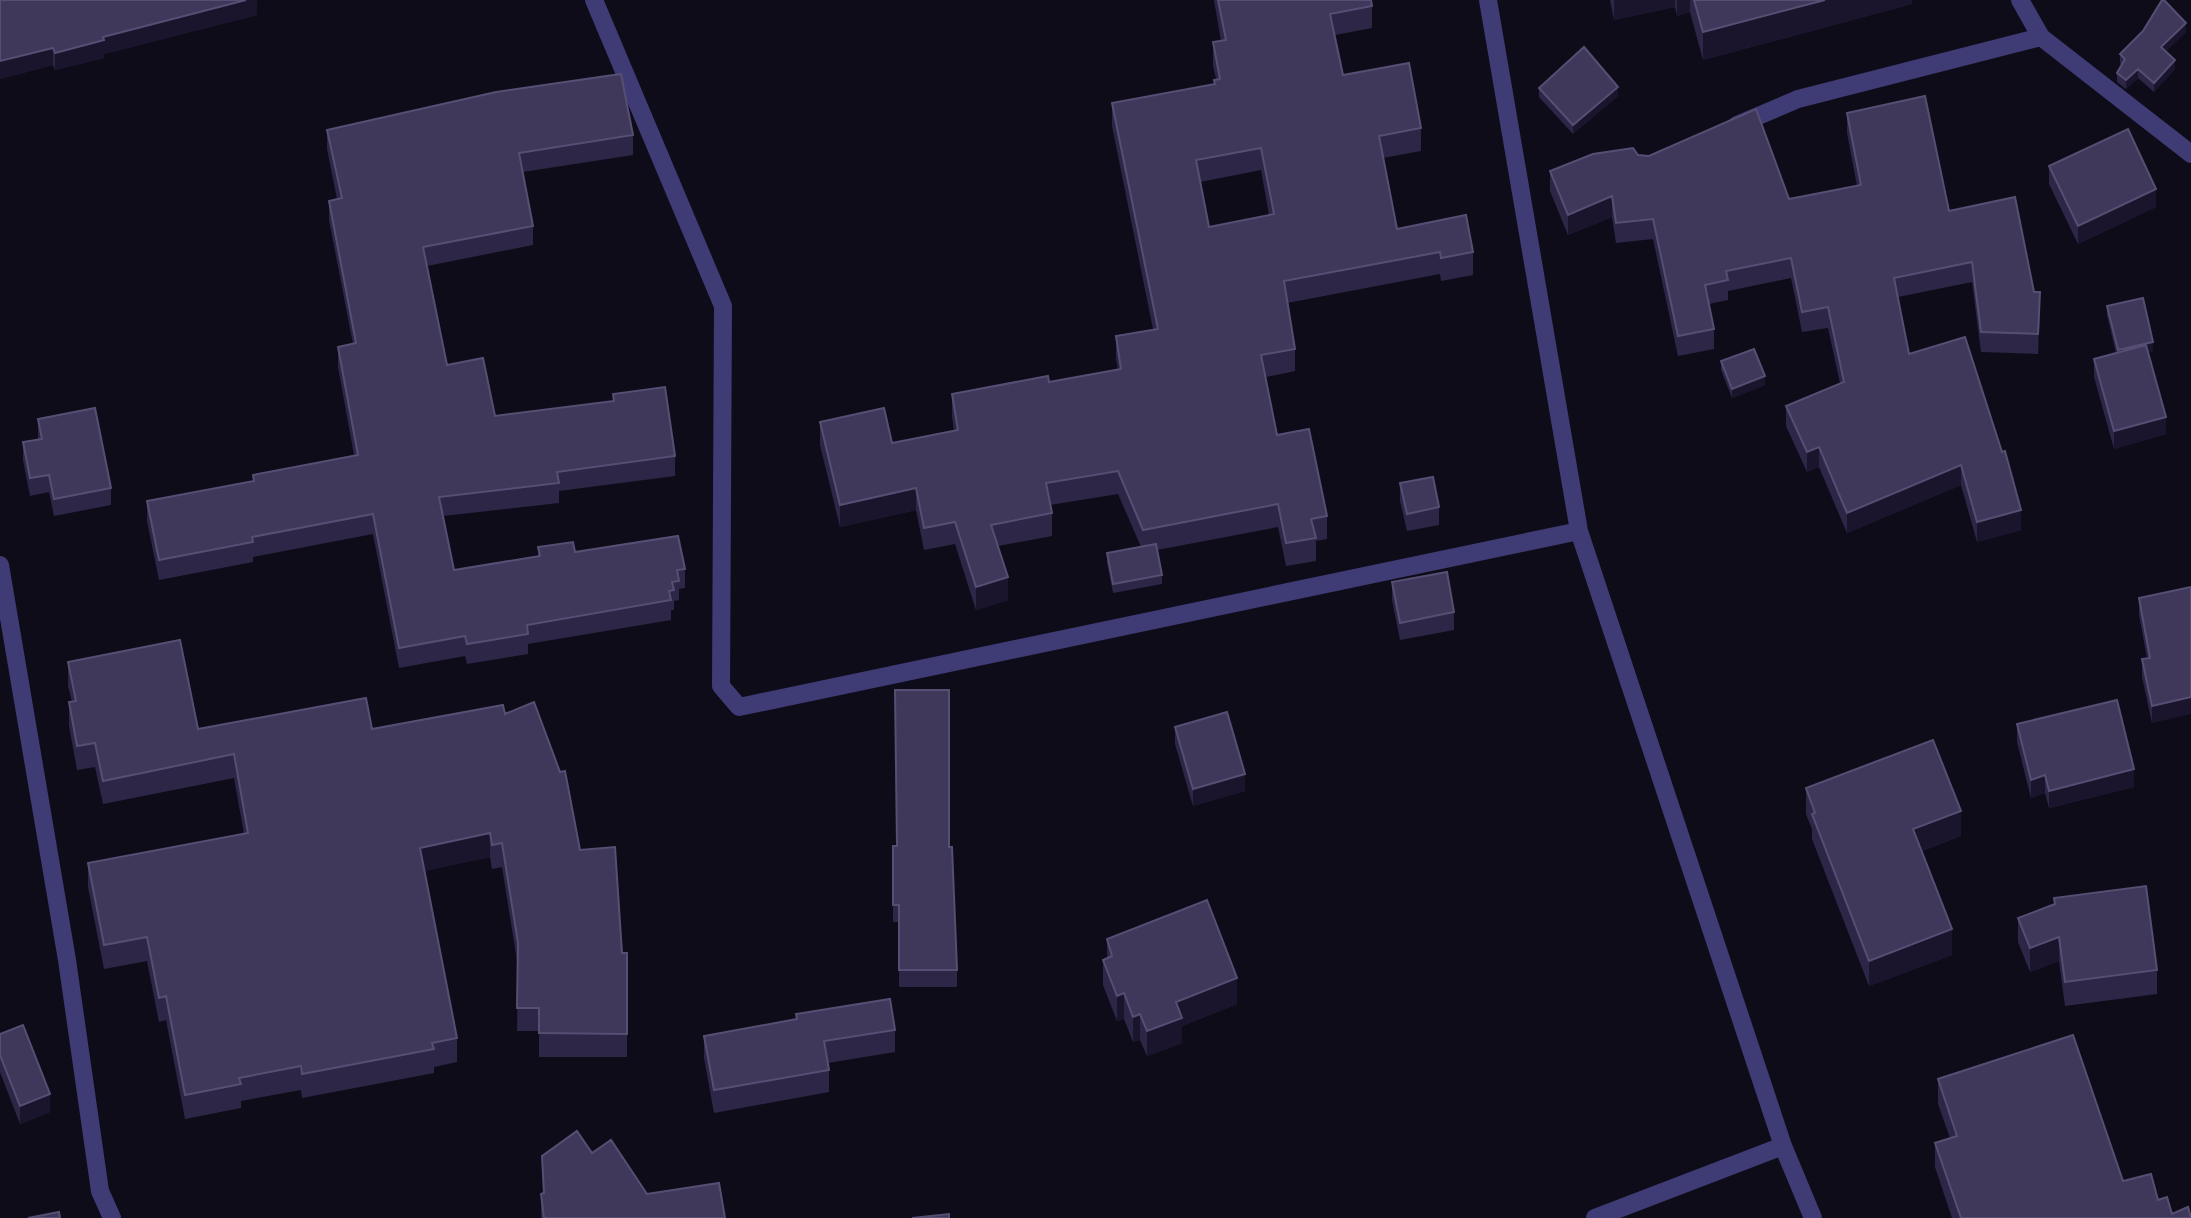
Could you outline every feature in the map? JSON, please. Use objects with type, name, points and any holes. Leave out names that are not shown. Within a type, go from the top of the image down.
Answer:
[{"type":"street","points":[[594,0],[723,306],[721,686],[739,707],[1579,531]]},
{"type":"street","points":[[1488,0],[1579,531],[1783,1146],[1813,1218]]},
{"type":"street","points":[[2020,0],[2041,37],[2191,154]]},
{"type":"street","points":[[1715,135],[1798,99],[2041,37]]},
{"type":"street","points":[[0,565],[65,946],[100,1191],[112,1218]]},
{"type":"street","points":[[1595,1218],[1783,1146]]},
{"type":"building","points":[[0,0],[246,0],[103,37],[104,40],[55,53],[53,48],[0,61]]},
{"type":"building","points":[[1218,0],[1371,0],[1372,6],[1330,14],[1343,75],[1409,63],[1421,128],[1379,136],[1397,229],[1466,215],[1473,252],[1441,258],[1440,252],[1284,281],[1295,349],[1261,355],[1277,435],[1309,429],[1327,516],[1311,519],[1316,538],[1286,543],[1278,504],[1143,530],[1118,471],[1046,483],[1052,513],[991,525],[1008,577],[976,587],[955,522],[924,528],[916,488],[840,505],[820,422],[884,408],[892,443],[958,430],[952,394],[1048,376],[1049,382],[1121,369],[1116,336],[1158,329],[1112,103],[1215,84],[1214,80],[1220,79],[1213,42],[1226,40]],"holes":[[[1261,148],[1274,214],[1209,227],[1196,160]]]},
{"type":"building","points":[[1694,0],[1825,0],[1703,32]]},
{"type":"building","points":[[2162,0],[2186,23],[2161,47],[2175,60],[2154,83],[2138,69],[2126,80],[2117,73],[2125,59],[2120,54],[2143,31]]},
{"type":"building","points":[[1584,47],[1618,87],[1573,125],[1539,88]]},
{"type":"building","points":[[621,74],[633,135],[519,153],[533,226],[423,247],[447,365],[483,358],[495,416],[614,401],[613,394],[665,387],[675,456],[557,472],[559,483],[439,497],[454,570],[540,556],[538,547],[573,542],[575,552],[678,536],[685,569],[677,570],[679,581],[672,582],[674,590],[669,591],[671,600],[527,625],[528,634],[467,644],[465,636],[399,648],[373,514],[252,537],[253,542],[159,560],[147,501],[254,481],[253,475],[358,455],[338,347],[356,343],[329,201],[342,198],[327,130],[496,92]]},
{"type":"building","points":[[1925,96],[1949,211],[2015,197],[2034,292],[2040,292],[2038,334],[1981,332],[1972,262],[1894,278],[1909,354],[1965,337],[2002,452],[2005,451],[2021,510],[1977,522],[1961,465],[1847,513],[1819,447],[1807,452],[1786,406],[1844,382],[1828,307],[1802,312],[1791,258],[1726,271],[1728,280],[1705,285],[1714,329],[1678,336],[1653,219],[1616,223],[1612,196],[1568,215],[1550,171],[1593,154],[1633,148],[1638,155],[1649,156],[1756,109],[1789,199],[1861,185],[1847,113]]},
{"type":"building","points":[[2128,129],[2156,189],[2078,226],[2049,166]]},
{"type":"building","points":[[2143,298],[2153,342],[2118,350],[2107,306]]},
{"type":"building","points":[[2146,345],[2166,417],[2114,431],[2094,359]]},
{"type":"building","points":[[1754,349],[1765,376],[1732,389],[1721,361]]},
{"type":"building","points":[[95,408],[111,488],[54,499],[49,475],[30,478],[23,442],[42,439],[38,419]]},
{"type":"building","points":[[1433,477],[1439,507],[1407,514],[1400,483]]},
{"type":"building","points":[[1156,544],[1162,575],[1113,584],[1107,553]]},
{"type":"building","points":[[1447,572],[1454,612],[1400,623],[1392,582]]},
{"type":"building","points":[[2191,587],[2191,697],[2152,706],[2142,659],[2150,658],[2139,598]]},
{"type":"building","points":[[180,640],[198,729],[366,698],[372,729],[503,705],[505,714],[534,702],[560,772],[565,771],[580,850],[615,847],[622,953],[627,953],[627,1034],[539,1033],[539,1008],[517,1008],[518,943],[502,843],[492,845],[490,833],[420,848],[457,1038],[432,1043],[434,1049],[302,1074],[301,1066],[239,1078],[241,1084],[185,1095],[166,996],[159,998],[147,937],[104,945],[88,863],[248,833],[234,754],[103,781],[95,743],[77,746],[69,702],[76,701],[68,662]]},
{"type":"building","points":[[895,690],[949,690],[949,847],[952,847],[957,970],[899,970],[899,905],[893,905],[893,846],[897,846]]},
{"type":"building","points":[[2117,700],[2134,769],[2049,791],[2045,775],[2031,780],[2017,724]]},
{"type":"building","points":[[1227,712],[1245,774],[1193,789],[1175,727]]},
{"type":"building","points":[[1933,740],[1961,811],[1913,829],[1952,929],[1869,961],[1812,814],[1815,813],[1806,788]]},
{"type":"building","points":[[2146,886],[2157,970],[2065,982],[2059,937],[2030,948],[2018,918],[2055,904],[2054,898]]},
{"type":"building","points":[[1207,900],[1237,978],[1176,1002],[1182,1018],[1147,1031],[1140,1014],[1133,1017],[1124,993],[1117,996],[1103,960],[1112,956],[1107,939]]},
{"type":"building","points":[[890,999],[895,1030],[824,1041],[829,1070],[714,1090],[704,1036],[797,1019],[796,1014]]},
{"type":"building","points":[[23,1025],[50,1094],[20,1106],[0,1055],[0,1034]]},
{"type":"building","points":[[2073,1035],[2123,1181],[2151,1174],[2158,1200],[2167,1197],[2172,1214],[2188,1207],[2191,1218],[1961,1218],[1935,1143],[1957,1136],[1938,1079]]},
{"type":"building","points":[[577,1131],[592,1153],[611,1140],[647,1194],[719,1183],[725,1218],[544,1218],[541,1194],[544,1193],[542,1156]]},
{"type":"building","points":[[59,1212],[60,1218],[28,1218]]},
{"type":"building","points":[[949,1214],[949,1218],[912,1218]]}]
